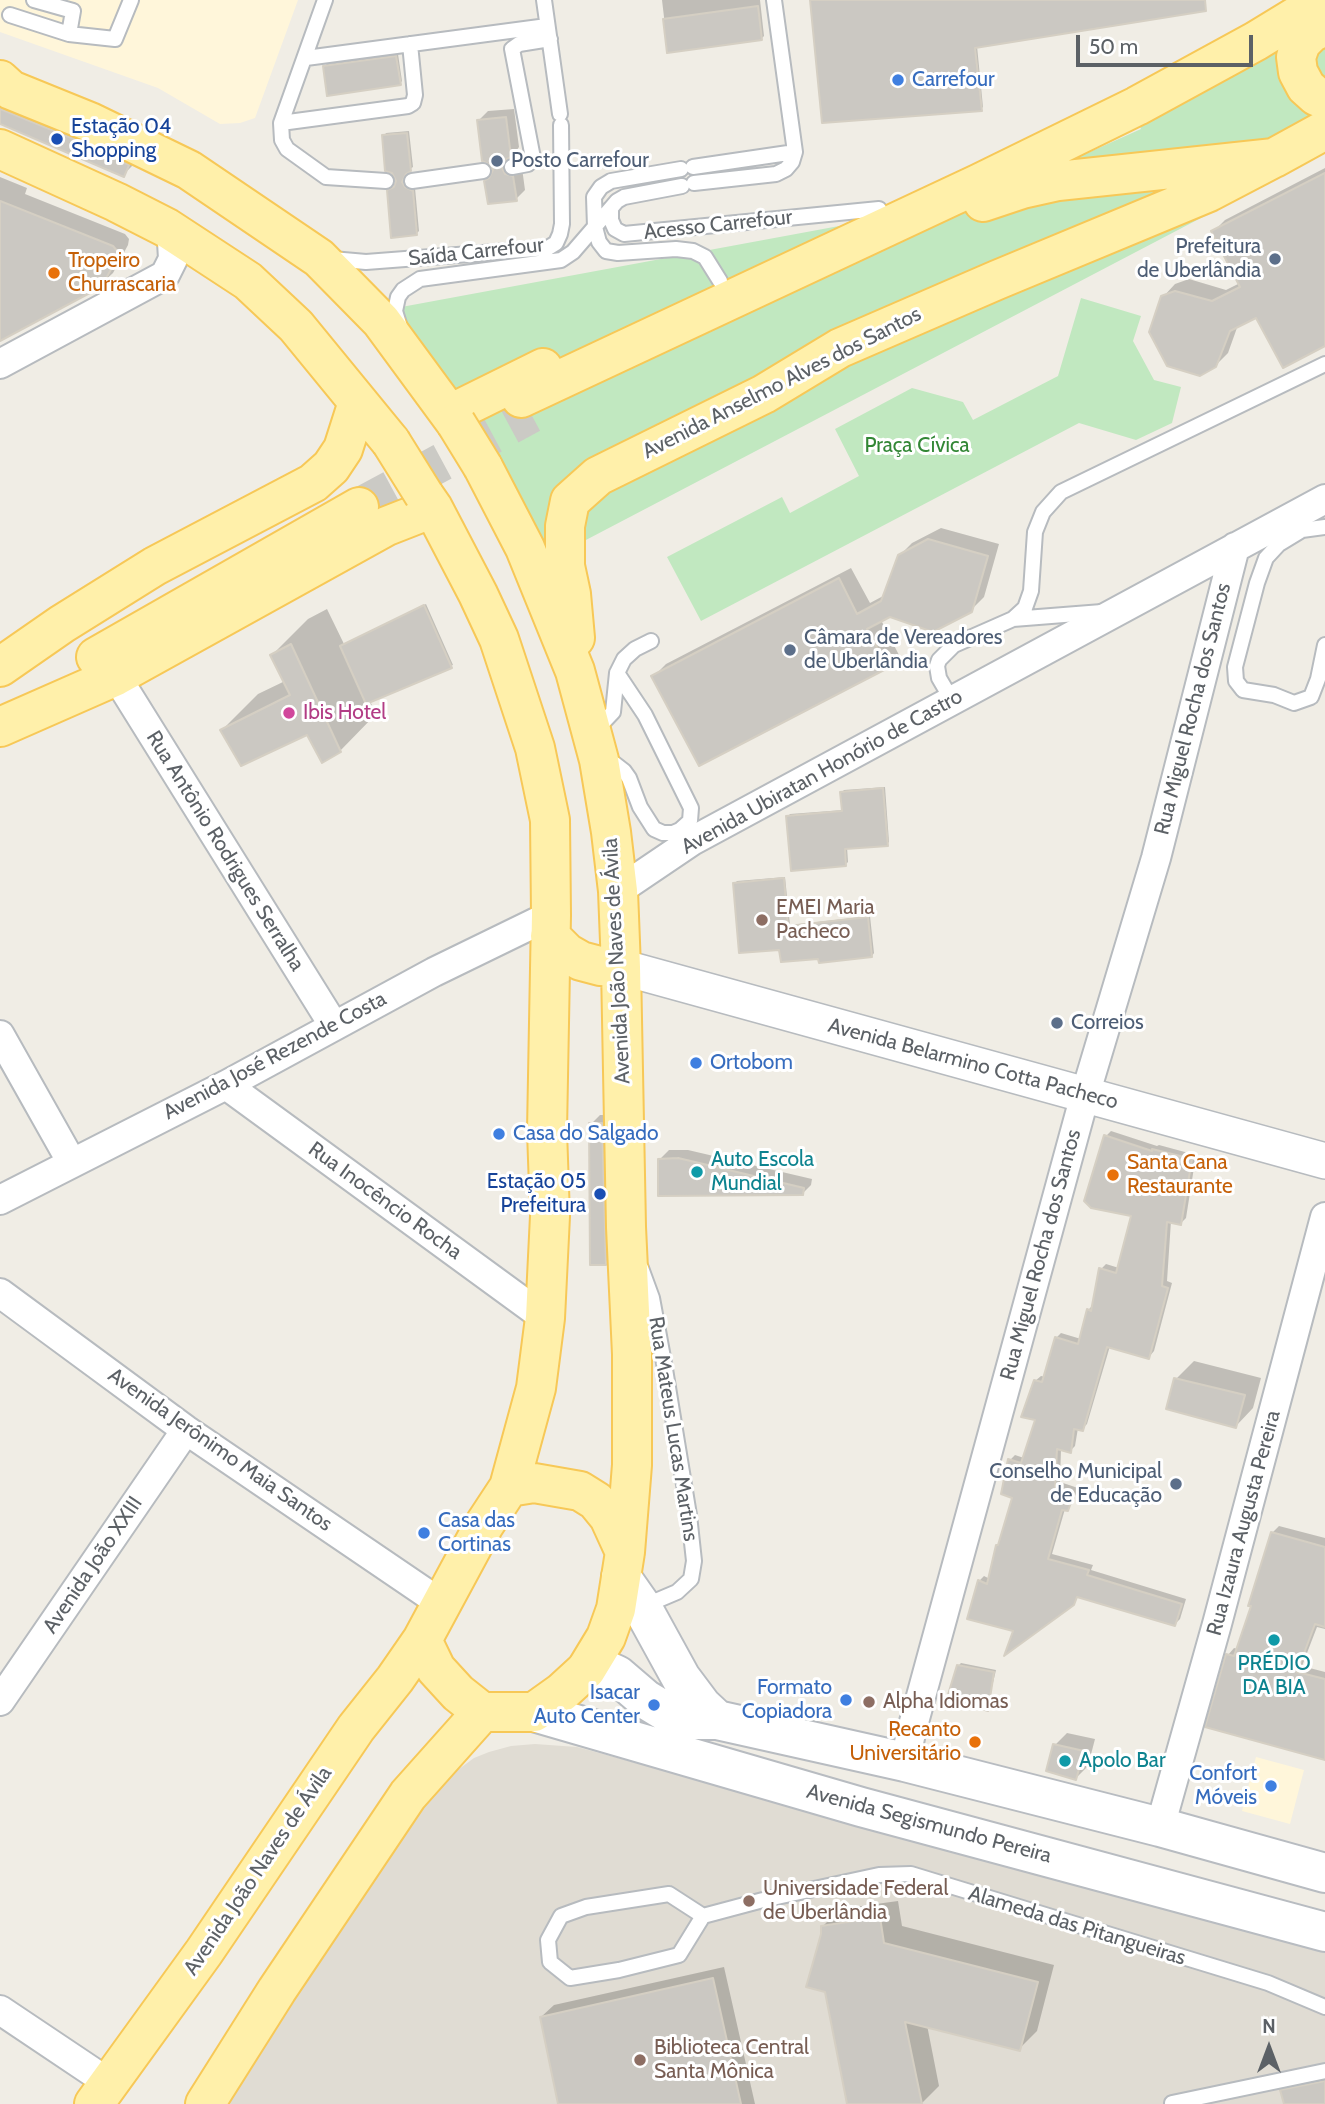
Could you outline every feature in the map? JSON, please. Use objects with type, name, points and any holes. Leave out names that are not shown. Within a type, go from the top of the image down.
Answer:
[{"type":"main road","points":[[1274,158],[1058,181],[984,201],[526,406],[1137,106],[1256,41],[1323,0]]},
{"type":"main road","points":[[1325,26],[1311,33],[1301,43],[1296,57],[1298,72],[1306,87],[1315,96],[1325,100]]},
{"type":"main road","points":[[453,419],[762,258],[879,209],[1028,134],[1147,82],[1256,41]]},
{"type":"main road","name":"Avenida João Naves de Ávila","points":[[4,86],[90,122],[188,170],[319,258],[381,321],[453,419],[484,467],[526,548],[602,732],[618,891],[626,1227],[632,1354],[629,1579]]},
{"type":"main road","name":"Avenida Anselmo Alves dos Santos","points":[[575,671],[575,624],[565,566],[565,526],[570,501],[598,476],[764,394],[841,348],[1209,191],[1325,130]]},
{"type":"main road","points":[[0,149],[117,202],[167,228],[248,281],[296,326],[391,442],[428,502],[499,639],[535,748],[550,820],[547,1119],[550,1216],[545,1318],[536,1388],[509,1487],[484,1525],[422,1640],[436,1669],[458,1693],[482,1712],[534,1712],[586,1670],[606,1637],[629,1579]]},
{"type":"main road","points":[[0,667],[62,624],[155,566],[313,483],[331,467],[343,449],[358,402]]},
{"type":"main road","points":[[0,681],[354,499],[0,712]]},
{"type":"main road","points":[[0,727],[117,676],[428,502]]},
{"type":"main road","points":[[551,925],[567,953],[581,961],[600,966],[621,967]]},
{"type":"main road","points":[[509,1487],[534,1483],[580,1491],[596,1501],[609,1517],[629,1579],[681,1678],[702,1706],[718,1720]]},
{"type":"main road","name":"Avenida João Naves de Ávila","points":[[102,2093],[212,1941],[356,1728],[396,1679],[422,1640]]},
{"type":"main road","points":[[586,1670],[606,1670],[617,1675],[645,1699],[668,1713],[694,1720],[718,1720],[905,1762],[1160,1827],[1325,1874]]},
{"type":"main road","points":[[205,2104],[276,1990],[408,1795],[482,1712]]},
{"type":"main road","name":"Avenida Segismundo Pereira","points":[[534,1712],[861,1807],[1325,1932]]},
{"type":"street","points":[[0,364],[165,275],[173,260],[172,242],[167,228]]},
{"type":"street","name":"Avenida Ubiratan Honório de Castro","points":[[618,891],[692,841],[1325,499]]},
{"type":"street","name":"Rua Miguel Rocha dos Santos","points":[[905,1762],[914,1720],[1085,1096],[1156,858],[1235,547]]},
{"type":"street","name":"Rua Antônio Rodrigues Serralha","points":[[117,676],[334,1026]]},
{"type":"street","name":"Avenida José Rezende Costa","points":[[0,1200],[226,1085],[435,972],[551,925]]},
{"type":"street","name":"Avenida Belarmino Cotta Pacheco","points":[[621,967],[1325,1161]]},
{"type":"street","points":[[0,1035],[72,1163]]},
{"type":"street","name":"Rua Inocêncio Rocha","points":[[226,1085],[545,1318]]},
{"type":"street","name":"Rua Izaura Augusta Pereira","points":[[1160,1827],[1325,1217]]},
{"type":"street","name":"Avenida Jerônimo Maia Santos","points":[[0,1293],[186,1430],[442,1604]]},
{"type":"street","name":"Avenida João XXIII","points":[[0,1701],[186,1430]]},
{"type":"street","points":[[0,2010],[102,2093]]},
{"type":"lane","points":[[34,0],[73,11],[69,34]]},
{"type":"lane","points":[[10,15],[69,34],[115,39],[131,0]]},
{"type":"lane","points":[[325,0],[281,123],[282,140],[287,149],[326,177],[386,181]]},
{"type":"lane","points":[[544,0],[549,33]]},
{"type":"lane","points":[[720,281],[705,257],[693,251],[606,251],[599,242],[594,227],[594,197],[601,187],[611,181],[795,152],[774,0]]},
{"type":"lane","points":[[306,58],[410,44],[549,33]]},
{"type":"lane","points":[[512,167],[528,164],[533,158],[512,49],[549,33]]},
{"type":"lane","name":"Saída Carrefour","points":[[319,258],[366,262],[548,248],[556,243],[562,224],[561,120],[549,33]]},
{"type":"lane","points":[[281,123],[408,106],[415,95],[410,44]]},
{"type":"lane","name":"Acesso Carrefour","points":[[795,152],[786,169],[776,174],[688,185],[624,197],[611,208],[611,220],[615,229],[624,234],[879,209]]},
{"type":"lane","points":[[412,181],[483,171]]},
{"type":"lane","points":[[422,377],[397,318],[396,311],[402,290],[420,279],[561,260],[573,252],[611,208]]},
{"type":"lane","points":[[956,700],[939,678],[939,660],[954,645],[1013,618],[1025,608],[1031,591],[1035,532],[1043,512],[1061,492],[1325,364]]},
{"type":"lane","points":[[1325,527],[1302,530],[1279,544],[1266,558],[1235,667],[1236,681],[1243,690],[1274,695],[1294,703],[1311,697],[1325,645]]},
{"type":"lane","points":[[1013,618],[1118,611]]},
{"type":"lane","points":[[651,641],[635,649],[624,659],[617,673],[602,732],[615,765],[629,778],[640,807],[654,829],[663,833],[680,830],[690,821],[691,808]]},
{"type":"lane","points":[[617,673],[645,715],[691,808],[697,825],[692,841]]},
{"type":"lane","points":[[602,732],[621,693],[631,693]]},
{"type":"lane","name":"Rua Mateus Lucas Martins","points":[[626,1227],[653,1298],[689,1515],[694,1561],[691,1579],[677,1592],[629,1579]]},
{"type":"lane","name":"Alameda das Pitangueiras","points":[[703,1916],[879,1875],[911,1874],[1268,1983],[1325,2007]]},
{"type":"lane","points":[[669,1894],[703,1916],[679,1955],[619,1970],[570,1978],[550,1962],[548,1940],[561,1916],[586,1907],[669,1894]]},
{"type":"lane","points":[[1172,2103],[1325,2071]]},
{"type":"shaded area","points":[[0,0],[298,0],[255,118],[240,123],[220,124],[158,88],[0,32]]},
{"type":"shaded area","name":"Universidade Federal de Uberlândia","points":[[535,1744],[577,1747],[1032,1869],[1325,1952],[1325,2104],[219,2104],[440,1783],[474,1758],[511,1746]]},
{"type":"shaded area","points":[[1256,1757],[1304,1770],[1290,1824],[1242,1811]]},
{"type":"green space","points":[[1303,34],[1325,37],[1325,153],[542,563],[396,308],[985,199],[1141,129],[1136,118]]},
{"type":"green space","name":"Praça Cívica","points":[[1081,298],[1141,316],[1133,341],[1154,380],[1181,387],[1172,423],[1136,440],[1079,423],[701,621],[667,557],[782,497],[790,513],[859,476],[835,429],[912,388],[963,402],[973,420],[1058,376]]},
{"type":"building","name":"Carrefour","points":[[810,0],[1205,0],[1206,11],[975,48],[982,111],[822,123]]},
{"type":"building","points":[[758,6],[762,40],[667,53],[663,19]]},
{"type":"building","points":[[396,56],[401,85],[327,96],[323,66]]},
{"type":"building","name":"Estação 04 Shopping","points":[[0,109],[129,165],[124,177],[0,124]]},
{"type":"building","name":"Posto Carrefour","points":[[506,117],[511,157],[505,160],[502,168],[505,174],[513,176],[517,201],[488,204],[484,181],[493,170],[482,161],[477,120]]},
{"type":"building","points":[[407,133],[411,171],[402,182],[413,191],[417,235],[391,238],[387,190],[394,187],[396,181],[392,173],[385,171],[382,135]]},
{"type":"building","name":"Prefeitura de Uberlândia","points":[[1325,173],[1325,346],[1283,368],[1256,318],[1230,331],[1216,367],[1200,376],[1167,366],[1149,332],[1161,296],[1175,291],[1212,301],[1240,287],[1211,231]]},
{"type":"building","name":"Tropeiro Churrascaria","points":[[0,201],[113,246],[118,252],[117,259],[101,287],[0,341]]},
{"type":"building","name":"Câmara de Vereadores de Uberlândia","points":[[928,539],[988,556],[972,612],[933,632],[890,617],[867,629],[888,668],[699,766],[651,676],[839,578],[857,614],[881,601],[898,555]]},
{"type":"building","points":[[424,605],[452,668],[366,704],[340,646]]},
{"type":"building","name":"Ibis Hotel","points":[[291,644],[341,752],[322,763],[307,735],[241,766],[220,730],[290,695],[270,655]]},
{"type":"building","points":[[883,788],[888,846],[845,849],[846,866],[791,871],[786,816],[842,811],[840,792]]},
{"type":"building","name":"EMEI Maria Pacheco","points":[[784,878],[788,926],[868,917],[872,957],[819,963],[818,959],[781,962],[779,950],[739,953],[733,883]]},
{"type":"building","name":"Estação 05 Prefeitura","points":[[589,1123],[602,1123],[606,1265],[590,1265]]},
{"type":"building","points":[[1104,1135],[1152,1151],[1192,1159],[1181,1225],[1167,1222],[1162,1286],[1168,1288],[1149,1359],[1107,1347],[1083,1431],[1074,1429],[1071,1453],[1057,1449],[1055,1487],[1074,1494],[1068,1511],[1062,1510],[1048,1559],[1089,1570],[1087,1575],[1182,1604],[1175,1626],[1077,1597],[1074,1605],[1004,1656],[1013,1631],[967,1619],[978,1580],[987,1584],[996,1545],[1012,1498],[1001,1494],[1008,1459],[1021,1463],[1035,1420],[1021,1417],[1034,1380],[1042,1382],[1055,1337],[1078,1344],[1087,1309],[1091,1311],[1099,1268],[1116,1273],[1131,1216],[1091,1208],[1084,1201]]},
{"type":"building","name":"Auto Escola Mundial","points":[[678,1158],[804,1188],[803,1195],[658,1196],[658,1159]]},
{"type":"building","points":[[1174,1378],[1245,1395],[1236,1428],[1166,1409]]},
{"type":"building","points":[[1271,1532],[1325,1547],[1325,1627],[1315,1624],[1297,1672],[1325,1679],[1325,1760],[1205,1727],[1226,1654],[1234,1656],[1251,1606],[1248,1606]]},
{"type":"building","points":[[957,1665],[994,1672],[988,1711],[947,1698]]},
{"type":"building","name":"Apolo Bar","points":[[1053,1744],[1084,1751],[1076,1780],[1046,1771]]},
{"type":"building","points":[[880,1917],[884,1943],[1038,1982],[1020,2051],[905,2022],[922,2104],[847,2104],[825,1992],[806,1987],[821,1926]]},
{"type":"building","name":"Biblioteca Central Santa Mônica","points":[[713,1978],[741,2104],[558,2104],[540,2017]]},
{"type":"building","points":[[1325,2081],[1325,2104],[1284,2104],[1280,2090]]},
{"type":"tunnel","points":[[359,507],[531,414]]},
{"type":"place","name":"Carrefour","points":[[898,80]]},
{"type":"place","name":"Estação 04 Shopping","points":[[57,139]]},
{"type":"place","name":"Posto Carrefour","points":[[497,161]]},
{"type":"place","name":"Prefeitura de Uberlândia","points":[[1275,259]]},
{"type":"place","name":"Tropeiro Churrascaria","points":[[54,273]]},
{"type":"place","name":"Câmara de Vereadores de Uberlândia","points":[[790,650]]},
{"type":"place","name":"Ibis Hotel","points":[[289,713]]},
{"type":"place","name":"EMEI Maria Pacheco","points":[[762,920]]},
{"type":"place","name":"Correios","points":[[1057,1023]]},
{"type":"place","name":"Ortobom","points":[[696,1063]]},
{"type":"place","name":"Casa do Salgado","points":[[499,1134]]},
{"type":"place","name":"Auto Escola Mundial","points":[[697,1172]]},
{"type":"place","name":"Santa Cana Restaurante","points":[[1113,1175]]},
{"type":"place","name":"Estação 05 Prefeitura","points":[[600,1194]]},
{"type":"place","name":"Conselho Municipal de Educação","points":[[1176,1484]]},
{"type":"place","name":"Casa das Cortinas","points":[[424,1533]]},
{"type":"place","name":"PRÉDIO DA BIA","points":[[1274,1640]]},
{"type":"place","name":"Formato Copiadora","points":[[846,1700]]},
{"type":"place","name":"Alpha Idiomas","points":[[869,1702]]},
{"type":"place","name":"Isacar Auto Center","points":[[654,1705]]},
{"type":"place","name":"Recanto Universitário","points":[[975,1742]]},
{"type":"place","name":"Apolo Bar","points":[[1065,1761]]},
{"type":"place","name":"Confort Móveis","points":[[1271,1786]]},
{"type":"place","name":"Universidade Federal de Uberlândia","points":[[749,1901]]},
{"type":"place","name":"Biblioteca Central Santa Mônica","points":[[640,2060]]}]
